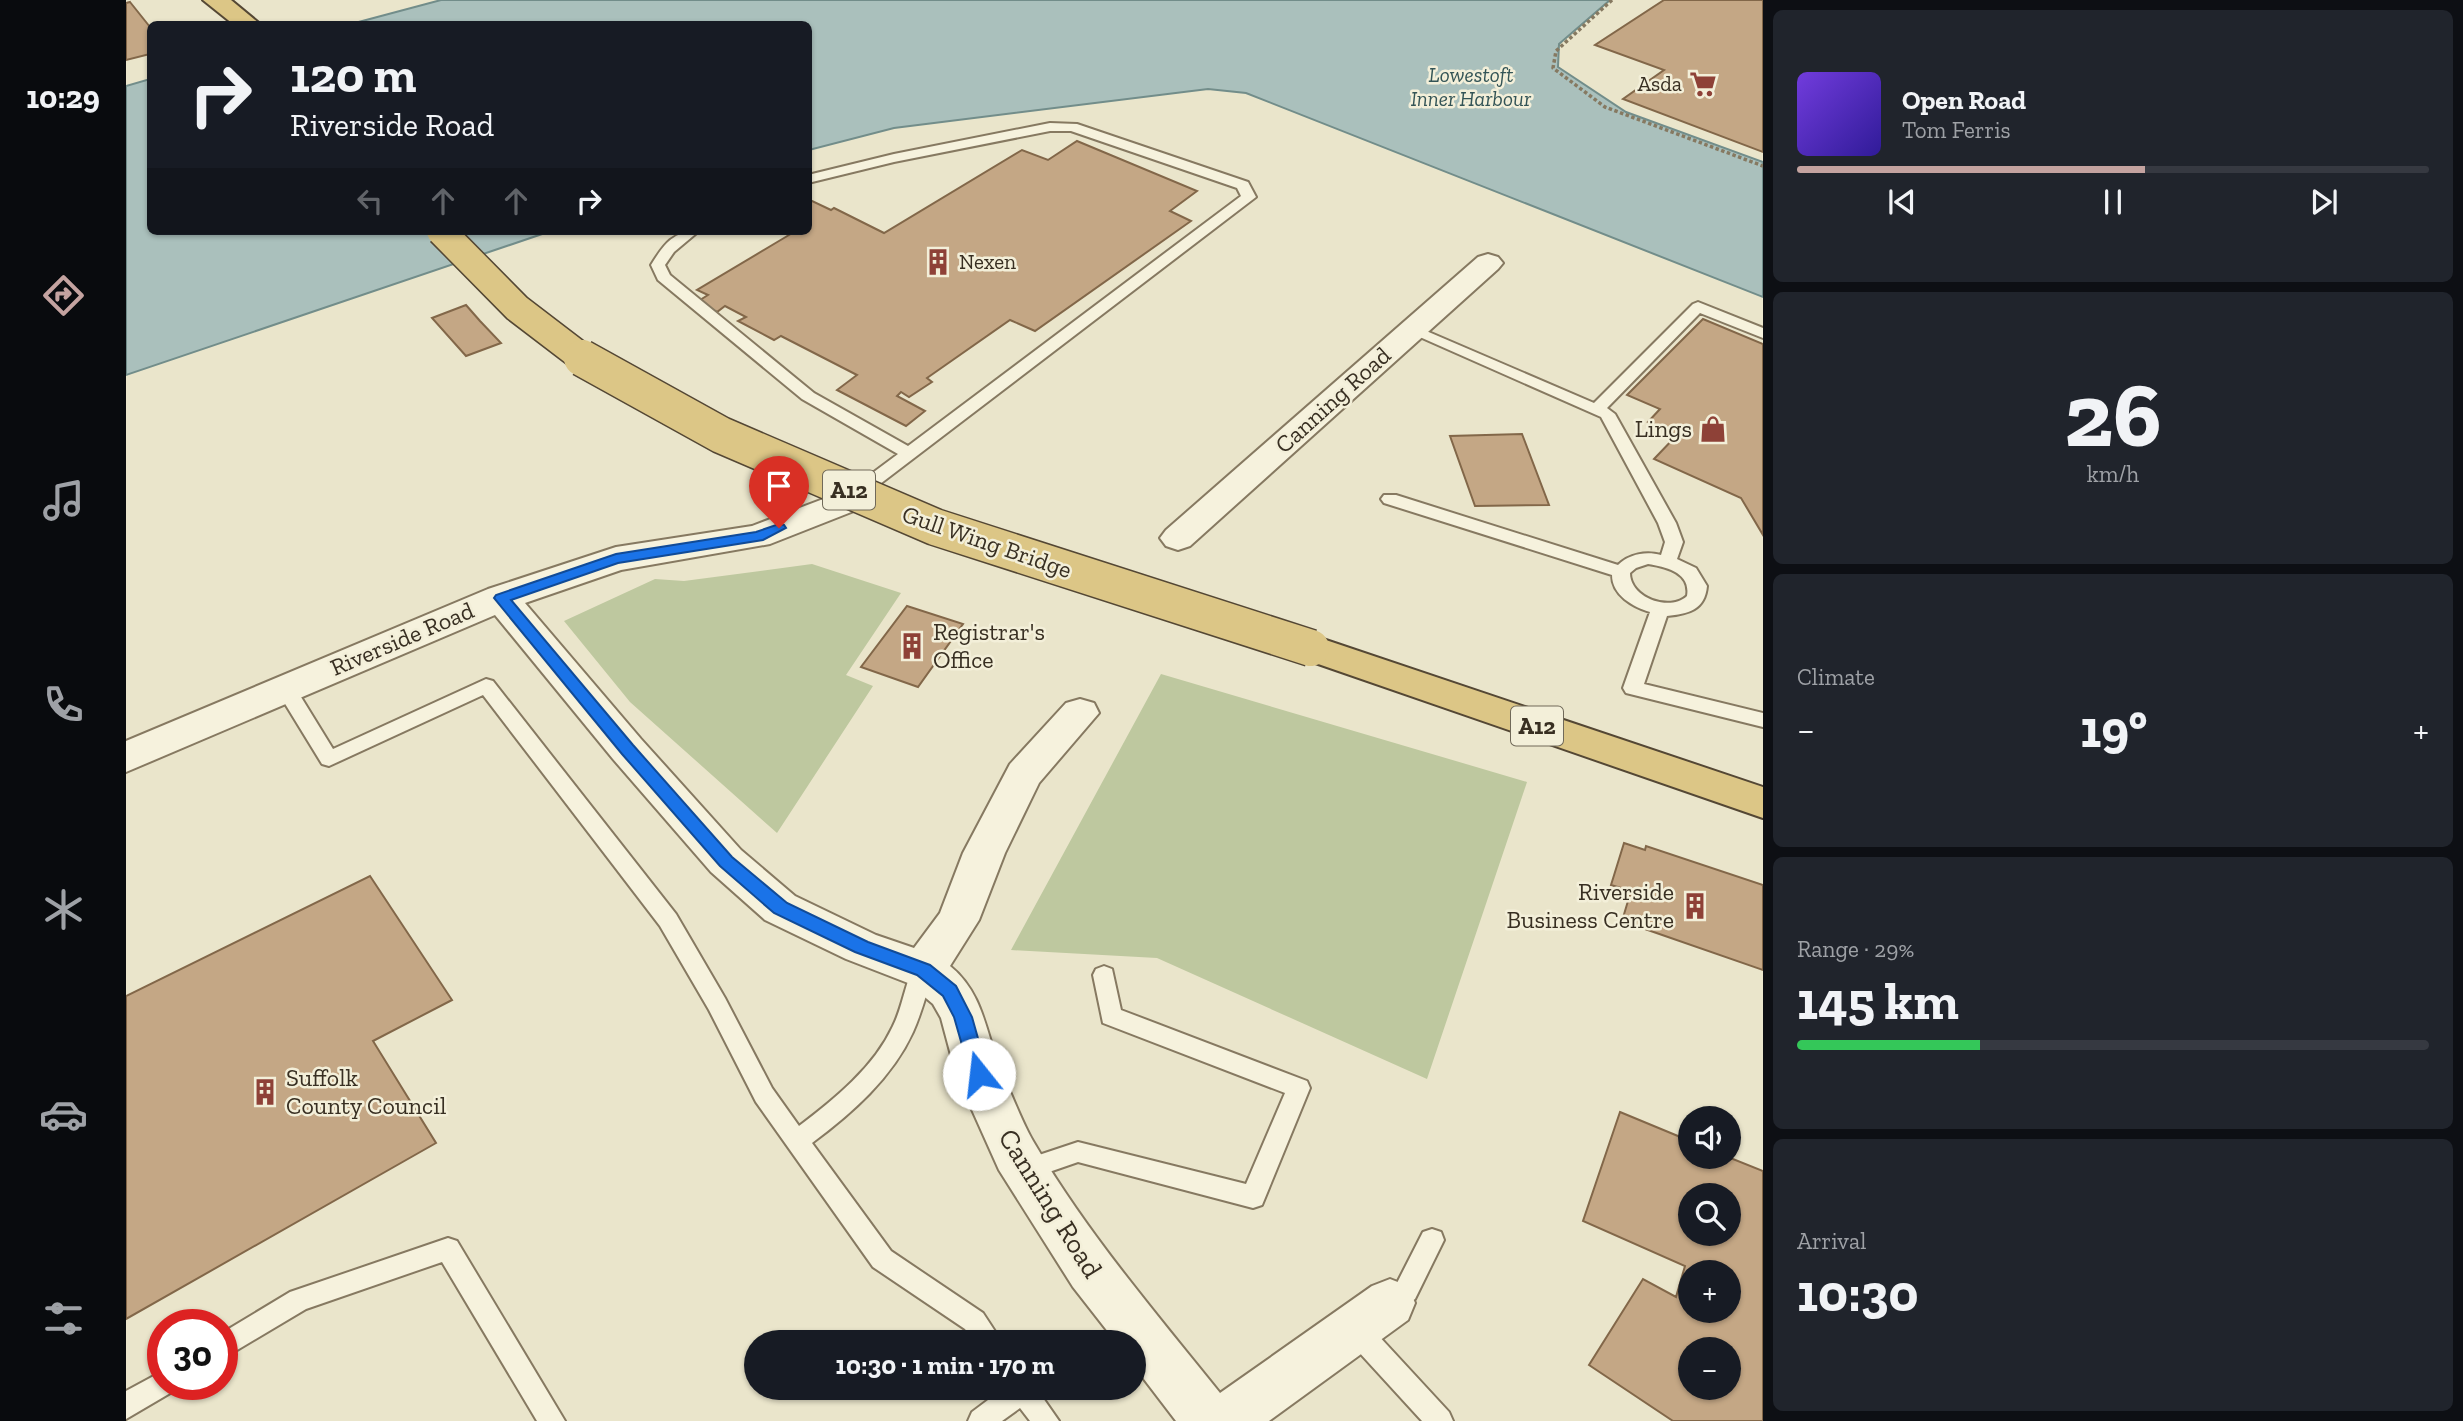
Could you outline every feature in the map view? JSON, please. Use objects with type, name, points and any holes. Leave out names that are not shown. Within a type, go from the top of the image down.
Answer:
[{"type":"highway","points":[[215,0],[244,21]]},
{"type":"highway","name":"Gull Wing Bridge","points":[[445,235],[517,308],[591,365],[721,435],[935,527],[1311,648],[1763,803]]},
{"type":"street","name":"Canning Road","points":[[1178,538],[1488,263]]},
{"type":"street","name":"Riverside Road","points":[[126,757],[501,598],[616,559],[758,536],[847,501]]},
{"type":"street","name":"Canning Road","points":[[501,598],[726,862],[780,908],[861,947],[923,970],[950,991],[963,1017],[979,1074],[1016,1155],[1091,1271],[1209,1421]]},
{"type":"street","points":[[923,970],[958,920],[984,853],[1024,774],[1080,713]]},
{"type":"street","points":[[1224,1421],[1372,1316]]},
{"type":"lane","points":[[812,178],[894,158],[1050,127],[1072,127],[1243,185],[1249,197],[847,501]]},
{"type":"lane","points":[[687,235],[668,249],[658,265],[663,277],[808,396],[908,453]]},
{"type":"lane","points":[[1598,408],[1698,307],[1763,333]]},
{"type":"lane","points":[[1412,330],[1607,414],[1667,523],[1674,542],[1668,561]]},
{"type":"lane","points":[[1390,499],[1621,572]]},
{"type":"lane","points":[[1647,558],[1668,561],[1694,577],[1698,586],[1697,597],[1682,608],[1660,609],[1646,606],[1625,591],[1620,582],[1621,572],[1626,565],[1636,560],[1647,558]]},
{"type":"lane","points":[[1660,609],[1633,688],[1763,720]]},
{"type":"lane","points":[[286,689],[330,759],[486,686],[668,920],[718,1004],[764,1095],[883,1259],[974,1321],[980,1330]]},
{"type":"lane","points":[[797,1141],[842,1107],[878,1068],[902,1030],[923,970]]},
{"type":"lane","points":[[1027,1169],[1078,1152],[1253,1197],[1299,1088],[1111,1016],[1104,975]]},
{"type":"lane","points":[[1432,1240],[1406,1292],[1372,1316],[1440,1421]]},
{"type":"lane","points":[[238,1337],[299,1300],[448,1249],[552,1421]]},
{"type":"lane","points":[[126,1406],[147,1393]]},
{"type":"lane","points":[[981,1421],[1007,1400]]},
{"type":"lane","points":[[1030,1400],[1046,1421]]},
{"type":"path","points":[[1612,0],[1556,51],[1553,68],[1605,107],[1763,166]]},
{"type":"green space","points":[[812,564],[901,593],[846,675],[873,686],[777,833],[630,702],[564,621],[655,579],[684,581]]},
{"type":"green space","points":[[1161,674],[1527,782],[1427,1079],[1157,958],[1011,950]]},
{"type":"water","name":"Lowestoft Inner Harbour","points":[[441,0],[1610,0],[1559,44],[1558,67],[1626,112],[1763,162],[1763,297],[1246,93],[1208,89],[894,128],[812,149],[812,21],[362,21]]},
{"type":"water","points":[[147,80],[147,235],[539,235],[126,375],[126,86]]},
{"type":"building","name":"Asda","points":[[1664,0],[1763,0],[1763,152],[1623,99],[1664,70],[1595,45]]},
{"type":"building","points":[[130,2],[147,23],[147,55],[126,60],[126,3]]},
{"type":"building","name":"Nexen","points":[[1077,141],[1197,191],[1170,211],[1191,221],[1035,331],[1010,320],[927,378],[932,382],[909,397],[901,392],[897,396],[925,411],[906,426],[837,390],[857,375],[781,336],[774,340],[738,321],[746,317],[725,306],[717,312],[697,302],[708,295],[697,290],[789,235],[812,235],[812,201],[831,210],[834,208],[884,233],[1022,150],[1048,160]]},
{"type":"building","points":[[466,305],[501,343],[466,356],[432,318]]},
{"type":"building","name":"Lings","points":[[1703,319],[1763,344],[1763,535],[1741,498],[1654,459],[1677,435],[1648,422],[1660,409],[1627,395]]},
{"type":"building","points":[[1522,434],[1549,505],[1475,506],[1450,436]]},
{"type":"building","name":"Registrar's Office","points":[[907,606],[963,624],[918,687],[861,667]]},
{"type":"building","name":"Riverside Business Centre","points":[[1624,843],[1645,850],[1646,846],[1763,885],[1763,970],[1622,921],[1631,891],[1611,885]]},
{"type":"building","name":"Suffolk County Council","points":[[370,876],[452,1000],[373,1041],[436,1143],[126,1319],[126,996]]},
{"type":"building","points":[[1620,1112],[1678,1136],[1678,1169],[1741,1169],[1741,1162],[1763,1171],[1763,1421],[1673,1421],[1589,1365],[1643,1279],[1676,1297],[1678,1290],[1678,1323],[1741,1323],[1741,1260],[1678,1260],[1678,1263],[1583,1221]]},
{"type":"place","name":"Asda","points":[[1703,84]]},
{"type":"place","name":"Nexen","points":[[938,262]]},
{"type":"place","name":"Lings","points":[[1713,429]]},
{"type":"place","name":"Registrar's Office","points":[[912,646]]},
{"type":"place","name":"Riverside Business Centre","points":[[1695,906]]},
{"type":"place","name":"Suffolk County Council","points":[[265,1092]]},
{"type":"route","points":[[779,528],[758,536],[616,559],[501,598],[726,862],[780,908],[861,947],[923,970],[950,991],[963,1017],[979,1074]]}]
